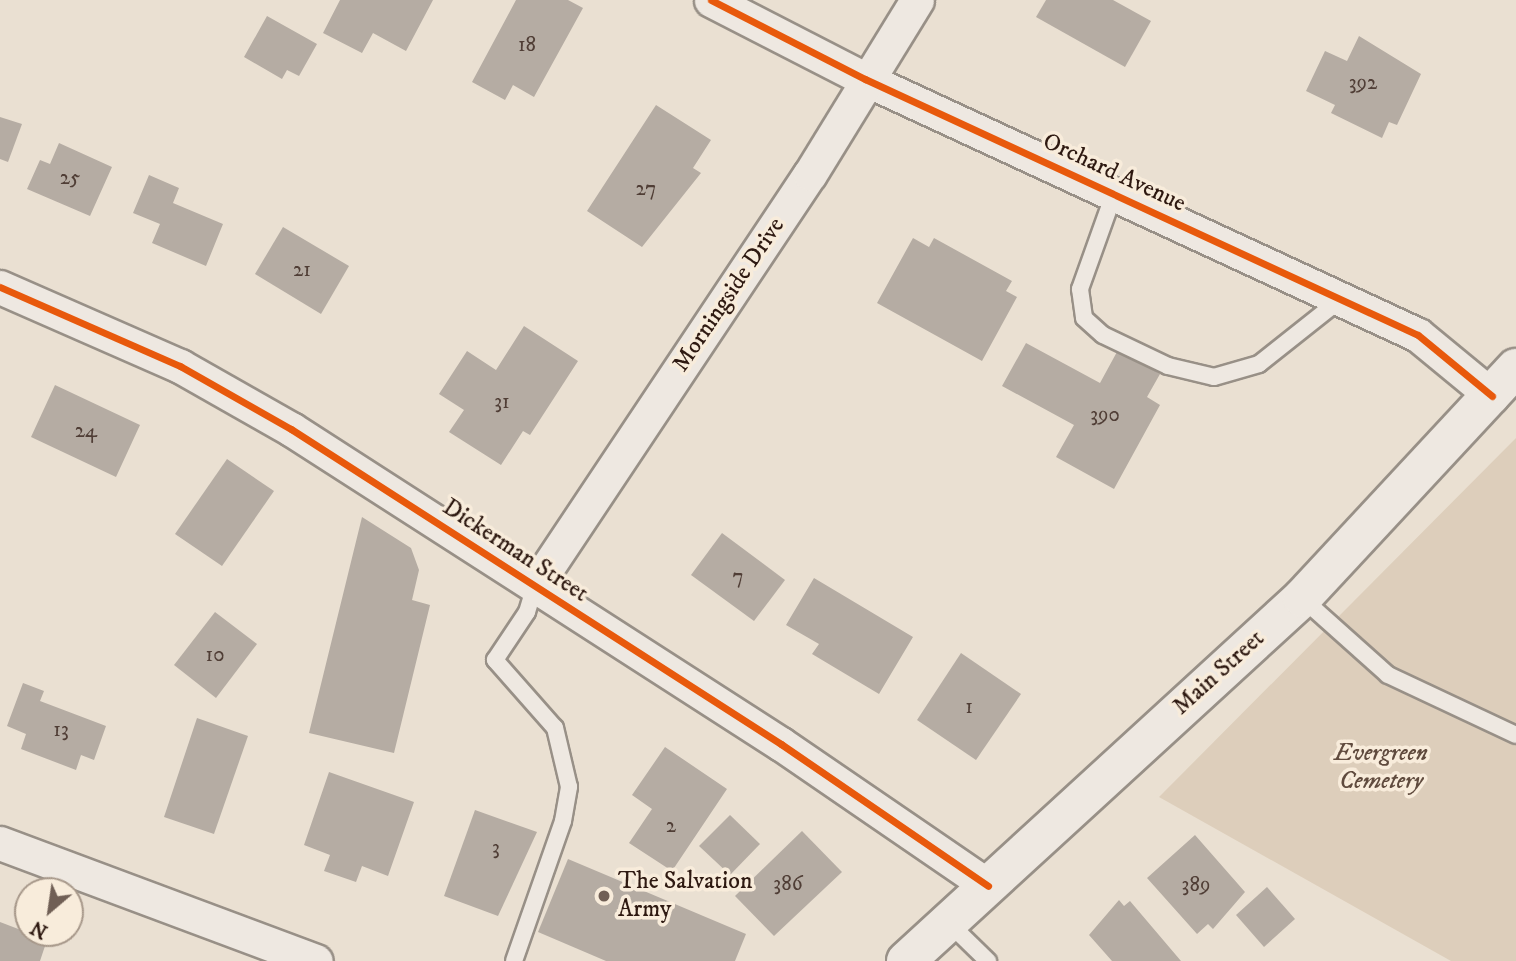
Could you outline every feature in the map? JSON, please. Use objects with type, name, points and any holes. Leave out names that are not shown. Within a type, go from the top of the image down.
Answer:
[{"type":"main road","name":"Main Street","points":[[905,961],[1301,598],[1516,368]]},
{"type":"street","name":"Orchard Avenue","points":[[711,0],[865,79],[1418,335],[1492,396]]},
{"type":"street","name":"Morningside Drive","points":[[535,586],[810,174],[865,79],[917,0]]},
{"type":"street","name":"Dickerman Street","points":[[0,287],[180,366],[535,586],[988,886]]},
{"type":"street","points":[[0,843],[316,961]]},
{"type":"lane","points":[[1114,194],[1080,289],[1084,318],[1103,334],[1168,366],[1214,377],[1259,364],[1341,299]]},
{"type":"lane","points":[[514,961],[564,821],[569,787],[555,728],[495,660],[527,612],[535,586]]},
{"type":"lane","points":[[1301,598],[1388,675],[1516,735]]},
{"type":"lane","points":[[948,922],[988,961]]},
{"type":"green space","name":"Evergreen Cemetery","points":[[1516,438],[1516,961],[1451,961],[1159,797]]},
{"type":"building","points":[[340,0],[433,0],[406,51],[373,33],[362,53],[323,33]]},
{"type":"building","points":[[516,0],[568,0],[583,8],[534,97],[513,85],[505,100],[472,82]]},
{"type":"building","points":[[1046,0],[1113,0],[1151,21],[1125,67],[1036,17]]},
{"type":"building","points":[[267,16],[317,44],[299,76],[287,70],[282,79],[244,57]]},
{"type":"building","points":[[1359,36],[1421,74],[1397,125],[1389,122],[1382,138],[1331,113],[1335,105],[1306,91],[1325,51],[1347,61]]},
{"type":"building","points":[[656,105],[711,140],[693,168],[701,173],[642,247],[587,211]]},
{"type":"building","points":[[0,117],[22,124],[8,162],[0,159]]},
{"type":"building","points":[[59,143],[112,167],[90,216],[27,189],[40,160],[50,164]]},
{"type":"building","points":[[149,175],[179,188],[173,203],[223,224],[206,266],[152,243],[160,224],[133,213]]},
{"type":"building","points":[[283,227],[349,266],[321,314],[255,274]]},
{"type":"building","points":[[913,238],[929,247],[934,238],[1012,281],[1006,291],[1017,297],[982,361],[877,303]]},
{"type":"building","points":[[524,326],[578,361],[530,435],[523,431],[501,465],[449,432],[464,410],[439,394],[467,351],[496,370]]},
{"type":"building","points":[[1026,343],[1100,383],[1118,350],[1160,374],[1147,397],[1160,405],[1114,489],[1056,457],[1074,425],[1002,386]]},
{"type":"building","points":[[55,385],[140,425],[116,477],[31,437]]},
{"type":"building","points":[[227,459],[274,491],[222,566],[175,534]]},
{"type":"building","points":[[362,517],[411,548],[419,570],[412,600],[430,605],[394,753],[309,733]]},
{"type":"building","points":[[722,533],[785,580],[754,621],[691,575]]},
{"type":"building","points":[[814,578],[913,637],[879,694],[812,654],[819,644],[786,625]]},
{"type":"building","points":[[215,612],[257,644],[216,698],[174,665]]},
{"type":"building","points":[[961,653],[1021,694],[976,760],[917,720]]},
{"type":"building","points":[[23,683],[44,691],[40,701],[106,726],[94,760],[81,755],[76,770],[21,749],[26,734],[7,726]]},
{"type":"building","points":[[197,718],[248,736],[214,834],[164,817]]},
{"type":"building","points":[[665,747],[727,789],[672,871],[629,843],[652,809],[632,795]]},
{"type":"building","points":[[329,772],[414,802],[388,876],[362,866],[356,882],[324,871],[330,855],[304,845]]},
{"type":"building","points":[[475,810],[537,832],[498,916],[444,896]]},
{"type":"building","points":[[730,815],[760,844],[730,875],[699,846]]},
{"type":"building","points":[[802,831],[842,872],[774,936],[735,896]]},
{"type":"building","points":[[1195,835],[1245,892],[1213,929],[1208,924],[1197,934],[1147,878]]},
{"type":"building","name":"The Salvation Army","points":[[568,859],[746,934],[735,961],[606,961],[538,932]]},
{"type":"building","points":[[1267,887],[1295,919],[1264,947],[1236,915]]},
{"type":"building","points":[[1119,900],[1124,906],[1130,901],[1181,961],[1112,961],[1089,935]]},
{"type":"building","points":[[0,922],[14,927],[14,947],[45,947],[40,961],[0,961]]},
{"type":"cycle path","points":[[711,0],[865,79],[1418,335],[1492,396]]},
{"type":"cycle path","points":[[0,287],[180,366],[291,429],[781,744],[988,886]]},
{"type":"place","name":"The Salvation Army","points":[[604,896]]}]
